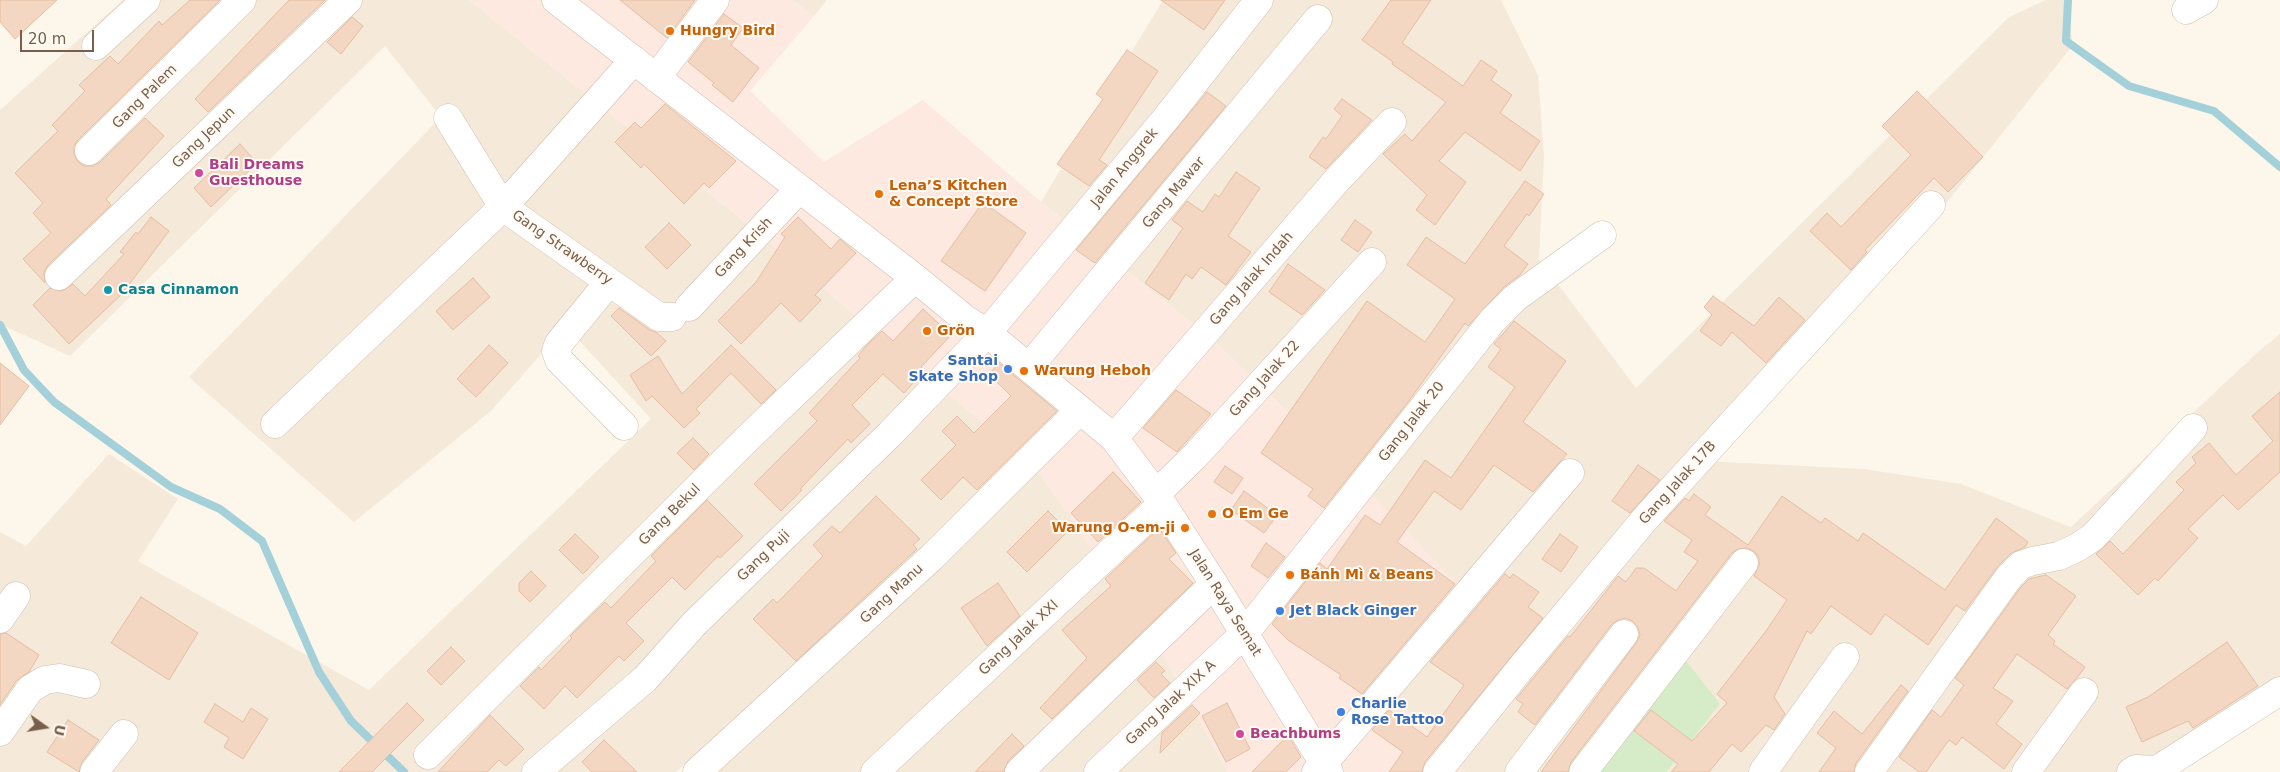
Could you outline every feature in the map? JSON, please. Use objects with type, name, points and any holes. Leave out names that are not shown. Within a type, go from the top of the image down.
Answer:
[{"type":"street","points":[[96,46],[146,0]]},
{"type":"street","name":"Gang Palem","points":[[89,151],[242,0]]},
{"type":"street","name":"Gang Jepun","points":[[59,276],[348,0]]},
{"type":"street","name":"Jalan Raya Semat","points":[[556,0],[915,278],[965,319],[987,333],[1114,438],[1159,499],[1245,633],[1323,769]]},
{"type":"street","points":[[656,78],[715,0]]},
{"type":"street","name":"Jalan Anggrek","points":[[987,333],[1168,116],[1259,0]]},
{"type":"street","name":"Gang Mawar","points":[[1029,367],[1318,19]]},
{"type":"street","name":"Gang Strawberry","points":[[634,60],[503,207],[609,282],[673,313]]},
{"type":"street","points":[[275,424],[503,207],[448,118]]},
{"type":"street","name":"Gang Jalak Indah","points":[[1114,438],[1331,188],[1392,122]]},
{"type":"street","name":"Gang Krish","points":[[673,313],[798,189]]},
{"type":"street","name":"Gang Jalak 17B","points":[[1437,772],[1645,519],[1931,205]]},
{"type":"street","name":"Gang Jalak 20","points":[[1245,633],[1492,321],[1515,298],[1602,235]]},
{"type":"street","name":"Gang Jalak 22","points":[[1159,499],[1195,456],[1372,262]]},
{"type":"street","name":"Gang Bekul","points":[[428,755],[751,436],[915,278]]},
{"type":"street","points":[[609,282],[558,343],[556,351],[559,360],[624,426]]},
{"type":"street","name":"Gang Puji","points":[[536,772],[646,679],[694,624],[890,434],[987,333]]},
{"type":"street","name":"Gang Manu","points":[[697,772],[932,557],[1080,410]]},
{"type":"street","points":[[1868,772],[2009,577],[2020,565],[2059,556],[2093,537],[2194,428]]},
{"type":"street","points":[[1323,769],[1570,473]]},
{"type":"street","name":"Gang Jalak XXI","points":[[875,772],[1159,499]]},
{"type":"street","points":[[1583,772],[1744,563]]},
{"type":"street","points":[[1019,772],[1214,584]]},
{"type":"street","points":[[0,619],[16,596]]},
{"type":"street","name":"Gang Jalak XIX A","points":[[1098,772],[1245,633]]},
{"type":"street","points":[[1519,772],[1624,634]]},
{"type":"street","points":[[1764,772],[1845,657]]},
{"type":"street","points":[[0,732],[30,689],[44,680],[59,678],[86,684]]},
{"type":"street","points":[[2131,772],[2136,770],[2157,770],[2280,691]]},
{"type":"street","points":[[2026,772],[2084,692]]},
{"type":"street","points":[[94,772],[124,734]]},
{"type":"shaded area","points":[[123,0],[469,0],[756,231],[1036,468],[1158,645],[1228,772],[718,772],[699,752],[676,772],[0,772],[0,532],[26,546],[109,454],[178,499],[138,561],[369,690],[651,419],[566,326],[491,411],[354,522],[189,377],[441,117],[385,46],[70,356],[0,324],[0,110]]},
{"type":"shaded area","points":[[469,0],[792,0],[814,16],[750,91],[824,162],[923,100],[1041,202],[1213,340],[1363,485],[1461,588],[1394,697],[1465,772],[1228,772],[1158,645],[1036,468],[756,231]]},
{"type":"shaded area","points":[[792,0],[827,0],[814,16]]},
{"type":"shaded area","points":[[1163,0],[1501,0],[1538,75],[1544,157],[1539,259],[1636,388],[2009,17],[2046,0],[2066,0],[2073,45],[1940,211],[1707,461],[1864,469],[1961,484],[2071,527],[2258,352],[2280,334],[2280,681],[2151,772],[1667,772],[1720,704],[1560,772],[1465,772],[1394,697],[1363,485],[1213,340],[1041,202]]},
{"type":"green space","points":[[1679,652],[1720,704],[1667,772],[1560,772]]},
{"type":"building","points":[[0,0],[57,0],[15,39],[0,22]]},
{"type":"building","points":[[190,0],[220,0],[78,140],[74,146],[74,154],[78,162],[84,166],[93,166],[100,162],[145,118],[164,136],[106,199],[111,205],[48,265],[44,272],[45,283],[23,259],[51,233],[33,213],[43,203],[15,173],[58,131],[52,125],[85,91],[79,85],[110,56],[118,64],[159,21],[162,25]]},
{"type":"building","points":[[289,0],[325,0],[208,112],[195,99]]},
{"type":"building","points":[[620,0],[695,0],[667,38]]},
{"type":"building","points":[[1161,0],[1225,0],[1204,30]]},
{"type":"building","points":[[1391,0],[1431,0],[1402,43],[1463,86],[1481,60],[1497,71],[1491,80],[1512,95],[1500,113],[1540,141],[1520,171],[1465,132],[1439,161],[1466,182],[1435,225],[1416,210],[1427,195],[1383,154],[1405,134],[1412,141],[1446,102],[1362,40]]},
{"type":"building","points":[[724,14],[743,28],[731,45],[759,68],[733,102],[712,85],[714,83],[688,62]]},
{"type":"building","points":[[352,17],[363,26],[341,54],[327,42]]},
{"type":"building","points":[[1127,50],[1158,71],[1099,160],[1107,165],[1089,186],[1057,164],[1103,99],[1096,94]]},
{"type":"building","points":[[1917,91],[1983,157],[1948,192],[1934,178],[1865,250],[1867,252],[1851,270],[1810,231],[1827,213],[1841,227],[1911,155],[1882,126]]},
{"type":"building","points":[[1207,92],[1226,106],[1095,263],[1076,250]]},
{"type":"building","points":[[1342,99],[1372,120],[1326,169],[1309,157],[1323,137],[1326,139],[1342,116],[1334,109]]},
{"type":"building","points":[[665,104],[736,161],[709,188],[704,183],[684,204],[644,164],[641,168],[615,142],[635,122],[641,128]]},
{"type":"building","points":[[240,144],[257,163],[211,207],[194,188]]},
{"type":"building","points":[[1236,172],[1260,188],[1228,236],[1251,252],[1226,285],[1201,267],[1192,279],[1186,274],[1169,300],[1145,283],[1183,228],[1172,220],[1187,201],[1203,212],[1215,194],[1219,197]]},
{"type":"building","points":[[1525,181],[1544,194],[1529,216],[1527,214],[1504,246],[1528,264],[1520,275],[1504,287],[1468,326],[1465,323],[1408,402],[1324,508],[1308,496],[1313,489],[1261,453],[1367,301],[1425,342],[1455,299],[1407,265],[1426,237],[1465,264]]},
{"type":"building","points":[[983,202],[1026,233],[985,291],[941,261]]},
{"type":"building","points":[[151,217],[169,231],[122,294],[69,344],[33,305],[50,288],[62,291],[73,284],[85,296],[124,254],[120,252],[136,232],[138,234]]},
{"type":"building","points":[[798,217],[831,249],[840,239],[856,253],[815,295],[821,300],[800,322],[781,303],[741,344],[718,321],[756,282],[785,237],[781,234]]},
{"type":"building","points":[[1355,220],[1372,232],[1358,252],[1341,240]]},
{"type":"building","points":[[669,223],[691,245],[667,269],[645,247]]},
{"type":"building","points":[[1288,264],[1325,290],[1302,315],[1269,292]]},
{"type":"building","points":[[473,278],[490,297],[453,330],[436,311]]},
{"type":"building","points":[[1713,296],[1754,326],[1779,297],[1805,320],[1766,363],[1732,332],[1721,346],[1700,331],[1712,315],[1704,307]]},
{"type":"building","points":[[619,308],[650,330],[656,332],[666,341],[651,356],[611,316]]},
{"type":"building","points":[[923,309],[951,335],[921,367],[924,371],[904,393],[883,374],[852,405],[870,424],[851,443],[848,439],[781,511],[754,484],[817,421],[809,413],[860,358],[858,356],[866,346],[882,331],[893,341]]},
{"type":"building","points":[[1514,321],[1566,361],[1523,422],[1567,454],[1533,492],[1494,465],[1461,510],[1434,491],[1397,542],[1455,584],[1362,694],[1339,678],[1341,675],[1288,640],[1272,624],[1320,563],[1327,569],[1365,515],[1380,525],[1425,460],[1451,478],[1515,387],[1488,367],[1501,349],[1494,344]]},
{"type":"building","points":[[489,345],[508,363],[476,397],[457,379]]},
{"type":"building","points":[[731,345],[776,390],[761,404],[731,373],[696,409],[700,413],[684,428],[652,396],[646,401],[630,375],[658,356],[682,394]]},
{"type":"building","points":[[0,363],[29,386],[0,425]]},
{"type":"building","points":[[999,363],[1057,411],[977,490],[963,477],[941,500],[921,480],[956,445],[942,431],[957,416],[974,433],[1011,396],[989,374]]},
{"type":"building","points":[[1176,390],[1211,414],[1177,452],[1143,428]]},
{"type":"building","points":[[2280,392],[2280,472],[2238,510],[2223,495],[2188,529],[2198,538],[2158,581],[2155,578],[2138,595],[2096,554],[2110,541],[2123,554],[2184,490],[2176,482],[2196,463],[2192,457],[2209,443],[2236,475],[2273,441],[2252,416]]},
{"type":"building","points":[[693,438],[709,454],[694,470],[677,453]]},
{"type":"building","points":[[1638,465],[1660,480],[1630,513],[1612,501]]},
{"type":"building","points":[[1225,466],[1243,478],[1232,494],[1214,482]]},
{"type":"building","points":[[1113,472],[1141,502],[1098,542],[1071,513]]},
{"type":"building","points":[[1244,491],[1277,515],[1264,533],[1231,510]]},
{"type":"building","points":[[1694,494],[1711,507],[1705,515],[1748,545],[1782,496],[1821,523],[1825,518],[1858,541],[1863,533],[1945,590],[1996,518],[2028,542],[2025,547],[2010,554],[1998,566],[1965,611],[1956,605],[1928,645],[1885,614],[1871,635],[1831,606],[1811,634],[1807,631],[1774,697],[1785,714],[1774,730],[1766,725],[1741,752],[1732,744],[1709,772],[1671,772],[1678,764],[1634,731],[1651,710],[1692,741],[1727,703],[1717,694],[1766,631],[1787,600],[1754,576],[1759,565],[1759,558],[1754,551],[1747,548],[1738,549],[1732,553],[1571,762],[1568,772],[1541,772],[1636,643],[1640,635],[1638,628],[1633,621],[1625,618],[1612,624],[1535,725],[1518,712],[1523,704],[1516,699],[1568,636],[1570,637],[1618,576],[1626,582],[1636,568],[1644,568],[1676,591],[1698,561],[1684,552],[1692,540],[1664,521],[1685,498],[1689,501]]},
{"type":"building","points":[[876,496],[920,539],[913,545],[917,549],[796,661],[753,619],[773,599],[777,603],[823,556],[813,545],[832,526],[840,533]]},
{"type":"building","points":[[707,500],[743,536],[720,558],[718,556],[685,590],[672,577],[626,623],[644,641],[624,661],[619,656],[577,698],[565,686],[544,709],[520,686],[539,667],[541,670],[572,638],[570,636],[605,602],[611,608],[656,561],[651,556]]},
{"type":"building","points":[[1048,511],[1068,531],[1027,572],[1007,552]]},
{"type":"building","points":[[1159,528],[1176,553],[1169,559],[1193,583],[1052,719],[1040,708],[1087,658],[1062,630],[1111,586],[1105,579]]},
{"type":"building","points":[[575,534],[599,557],[583,574],[559,550]]},
{"type":"building","points":[[1560,534],[1578,547],[1561,572],[1542,559]]},
{"type":"building","points":[[1266,543],[1285,557],[1268,578],[1251,566]]},
{"type":"building","points":[[531,571],[546,586],[530,602],[519,591],[519,583]]},
{"type":"building","points":[[1505,574],[1510,578],[1513,574],[1539,592],[1528,607],[1543,618],[1425,762],[1422,772],[1389,772],[1403,752],[1372,730],[1389,710],[1427,737],[1464,685],[1430,662]]},
{"type":"building","points":[[2046,575],[2076,596],[2048,635],[2055,641],[2053,644],[2085,667],[2067,689],[2017,654],[1993,688],[2013,701],[1996,724],[2022,744],[2004,769],[1962,737],[1956,745],[1949,740],[1926,772],[1919,772],[1899,757],[1932,710],[1941,717],[1964,685],[1955,678],[2021,587],[2029,579]]},
{"type":"building","points":[[998,583],[1020,616],[987,646],[961,608]]},
{"type":"building","points":[[141,597],[198,633],[169,680],[111,643]]},
{"type":"building","points":[[6,633],[39,655],[29,672],[17,680],[0,705],[0,634]]},
{"type":"building","points":[[2227,642],[2258,686],[2193,728],[2188,721],[2142,742],[2126,707],[2148,697]]},
{"type":"building","points":[[451,647],[465,661],[441,685],[427,671]]},
{"type":"building","points":[[1156,662],[1165,671],[1161,674],[1170,683],[1154,698],[1137,680]]},
{"type":"building","points":[[1901,685],[1908,691],[1856,763],[1854,772],[1819,772],[1836,748],[1817,733],[1834,711],[1862,734]]},
{"type":"building","points":[[407,703],[424,720],[372,772],[339,772]]},
{"type":"building","points":[[1227,703],[1250,749],[1226,762],[1202,716]]},
{"type":"building","points":[[215,704],[243,722],[251,708],[268,719],[243,759],[224,747],[229,738],[204,722]]},
{"type":"building","points":[[1192,705],[1200,713],[1160,753],[1162,733]]},
{"type":"building","points":[[490,715],[524,749],[506,766],[499,760],[487,772],[438,772]]},
{"type":"building","points":[[68,720],[99,740],[82,762],[79,772],[47,752]]},
{"type":"building","points":[[1012,734],[1024,746],[1008,761],[1004,772],[975,772]]},
{"type":"building","points":[[1288,735],[1301,757],[1286,772],[1252,772]]},
{"type":"building","points":[[604,740],[637,772],[592,772],[582,762]]},
{"type":"waterway","points":[[2068,0],[2066,41],[2129,86],[2214,111],[2280,167]]},
{"type":"waterway","points":[[0,325],[24,370],[54,402],[171,487],[220,509],[262,541],[319,672],[351,721],[404,772]]},
{"type":"place","name":"Hungry Bird","points":[[670,31]]},
{"type":"place","name":"Bali Dreams Guesthouse","points":[[199,173]]},
{"type":"place","name":"Lena’S Kitchen & Concept Store","points":[[879,194]]},
{"type":"place","name":"Casa Cinnamon","points":[[108,290]]},
{"type":"place","name":"Grön","points":[[927,331]]},
{"type":"place","name":"Santai Skate Shop","points":[[1008,369]]},
{"type":"place","name":"Warung Heboh","points":[[1024,371]]},
{"type":"place","name":"O Em Ge","points":[[1212,514]]},
{"type":"place","name":"Warung O-em-ji","points":[[1185,528]]},
{"type":"place","name":"Bánh Mì & Beans","points":[[1290,575]]},
{"type":"place","name":"Jet Black Ginger","points":[[1280,611]]},
{"type":"place","name":"Charlie Rose Tattoo","points":[[1341,712]]},
{"type":"place","name":"Beachbums","points":[[1240,734]]}]
